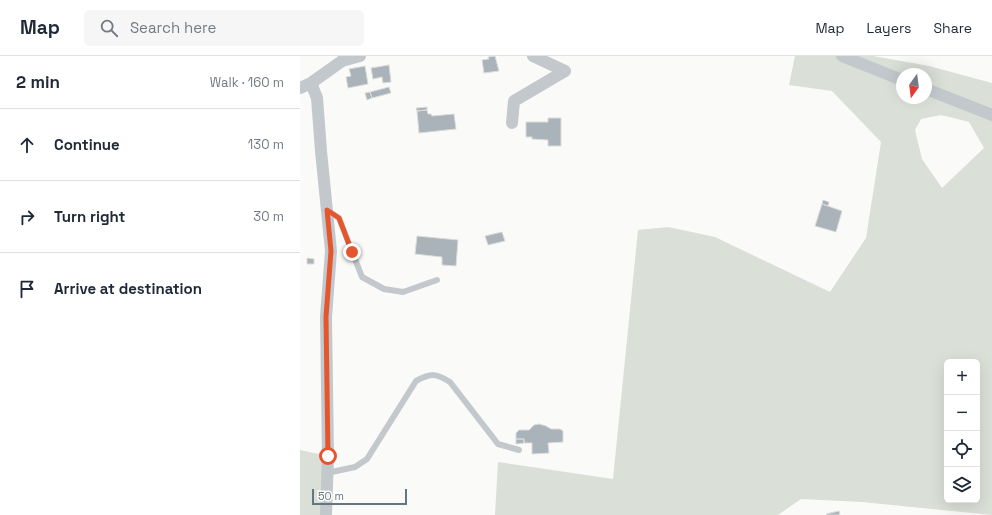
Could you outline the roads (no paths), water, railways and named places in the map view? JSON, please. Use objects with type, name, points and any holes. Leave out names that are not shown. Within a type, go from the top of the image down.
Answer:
[{"type":"street","points":[[300,88],[311,83],[344,58],[360,56]]},
{"type":"street","points":[[512,123],[514,101],[564,71],[533,56]]},
{"type":"street","points":[[842,56],[896,78]]},
{"type":"street","points":[[311,83],[318,98],[321,151],[331,251],[326,317],[326,515]]},
{"type":"street","points":[[932,91],[992,115]]},
{"type":"lane","points":[[327,210],[339,218],[362,277],[384,289],[403,292],[437,280]]},
{"type":"lane","points":[[327,473],[355,467],[367,460],[416,382],[427,375],[439,376],[450,382],[498,444],[519,450]]}]
